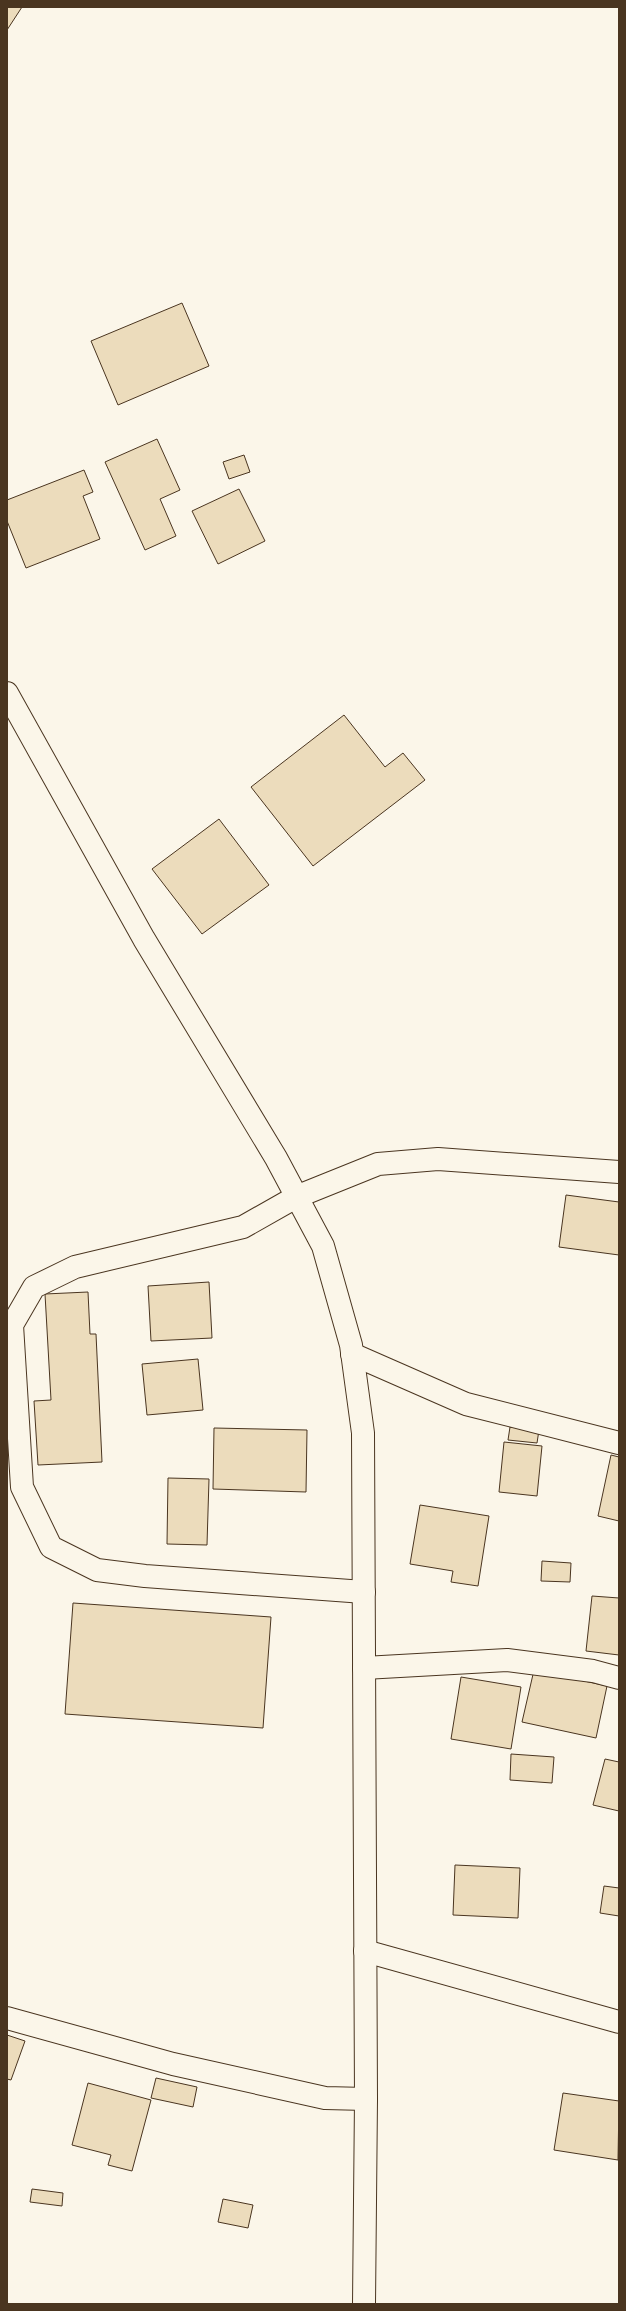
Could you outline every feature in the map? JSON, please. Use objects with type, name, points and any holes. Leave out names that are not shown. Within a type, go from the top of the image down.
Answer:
[{"type":"street","points":[[7,693],[144,940],[276,1158],[323,1246],[352,1354],[363,1433],[366,2099],[364,2304]]},
{"type":"street","points":[[364,1592],[145,1576],[97,1570],[50,1547],[22,1488],[12,1325],[34,1287],[75,1267],[243,1227],[296,1197],[378,1164],[438,1159],[619,1172]]},
{"type":"street","points":[[352,1354],[466,1404],[619,1443]]},
{"type":"street","points":[[364,1668],[507,1660],[592,1671],[619,1678]]},
{"type":"street","points":[[365,1951],[619,2022]]},
{"type":"street","points":[[7,2018],[173,2064],[325,2098],[366,2099]]},
{"type":"building","points":[[7,7],[22,7],[7,30]]},
{"type":"building","points":[[182,303],[209,366],[118,405],[91,341]]},
{"type":"building","points":[[157,439],[180,490],[160,499],[176,536],[145,550],[105,462]]},
{"type":"building","points":[[244,455],[250,472],[229,479],[223,462]]},
{"type":"building","points":[[84,470],[93,492],[83,496],[100,539],[26,568],[7,521],[7,500]]},
{"type":"building","points":[[239,489],[265,541],[218,564],[192,511]]},
{"type":"building","points":[[344,715],[385,767],[403,753],[425,780],[313,866],[251,787]]},
{"type":"building","points":[[219,819],[269,885],[202,934],[152,869]]},
{"type":"building","points":[[566,1195],[619,1202],[619,1255],[559,1247]]},
{"type":"building","points":[[209,1282],[212,1338],[151,1341],[148,1286]]},
{"type":"building","points":[[88,1292],[90,1334],[96,1334],[102,1462],[38,1465],[34,1401],[51,1400],[45,1294]]},
{"type":"building","points":[[198,1359],[203,1410],[147,1415],[142,1364]]},
{"type":"building","points":[[510,1427],[539,1430],[537,1443],[508,1440]]},
{"type":"building","points":[[214,1428],[307,1430],[306,1492],[213,1489]]},
{"type":"building","points":[[504,1442],[542,1446],[537,1496],[499,1492]]},
{"type":"building","points":[[611,1455],[619,1457],[619,1521],[598,1516]]},
{"type":"building","points":[[168,1478],[209,1479],[207,1545],[167,1544]]},
{"type":"building","points":[[420,1505],[489,1516],[478,1586],[451,1582],[453,1571],[410,1564]]},
{"type":"building","points":[[542,1561],[571,1563],[570,1582],[541,1581]]},
{"type":"building","points":[[592,1596],[619,1598],[619,1655],[586,1651]]},
{"type":"building","points":[[73,1603],[271,1617],[263,1728],[65,1714]]},
{"type":"building","points":[[534,1670],[607,1686],[596,1738],[522,1722]]},
{"type":"building","points":[[461,1677],[521,1687],[511,1749],[451,1739]]},
{"type":"building","points":[[511,1754],[554,1757],[552,1783],[510,1780]]},
{"type":"building","points":[[605,1759],[619,1762],[619,1811],[593,1805]]},
{"type":"building","points":[[455,1865],[520,1868],[518,1918],[453,1915]]},
{"type":"building","points":[[604,1886],[619,1888],[619,1916],[600,1913]]},
{"type":"building","points":[[7,2035],[25,2041],[11,2080],[7,2079]]},
{"type":"building","points":[[156,2078],[197,2087],[193,2107],[151,2098]]},
{"type":"building","points":[[88,2083],[151,2100],[132,2171],[108,2165],[111,2155],[72,2145]]},
{"type":"building","points":[[563,2093],[619,2101],[618,2160],[554,2150]]},
{"type":"building","points":[[32,2189],[63,2193],[62,2206],[30,2202]]},
{"type":"building","points":[[223,2199],[253,2205],[248,2228],[218,2222]]}]
